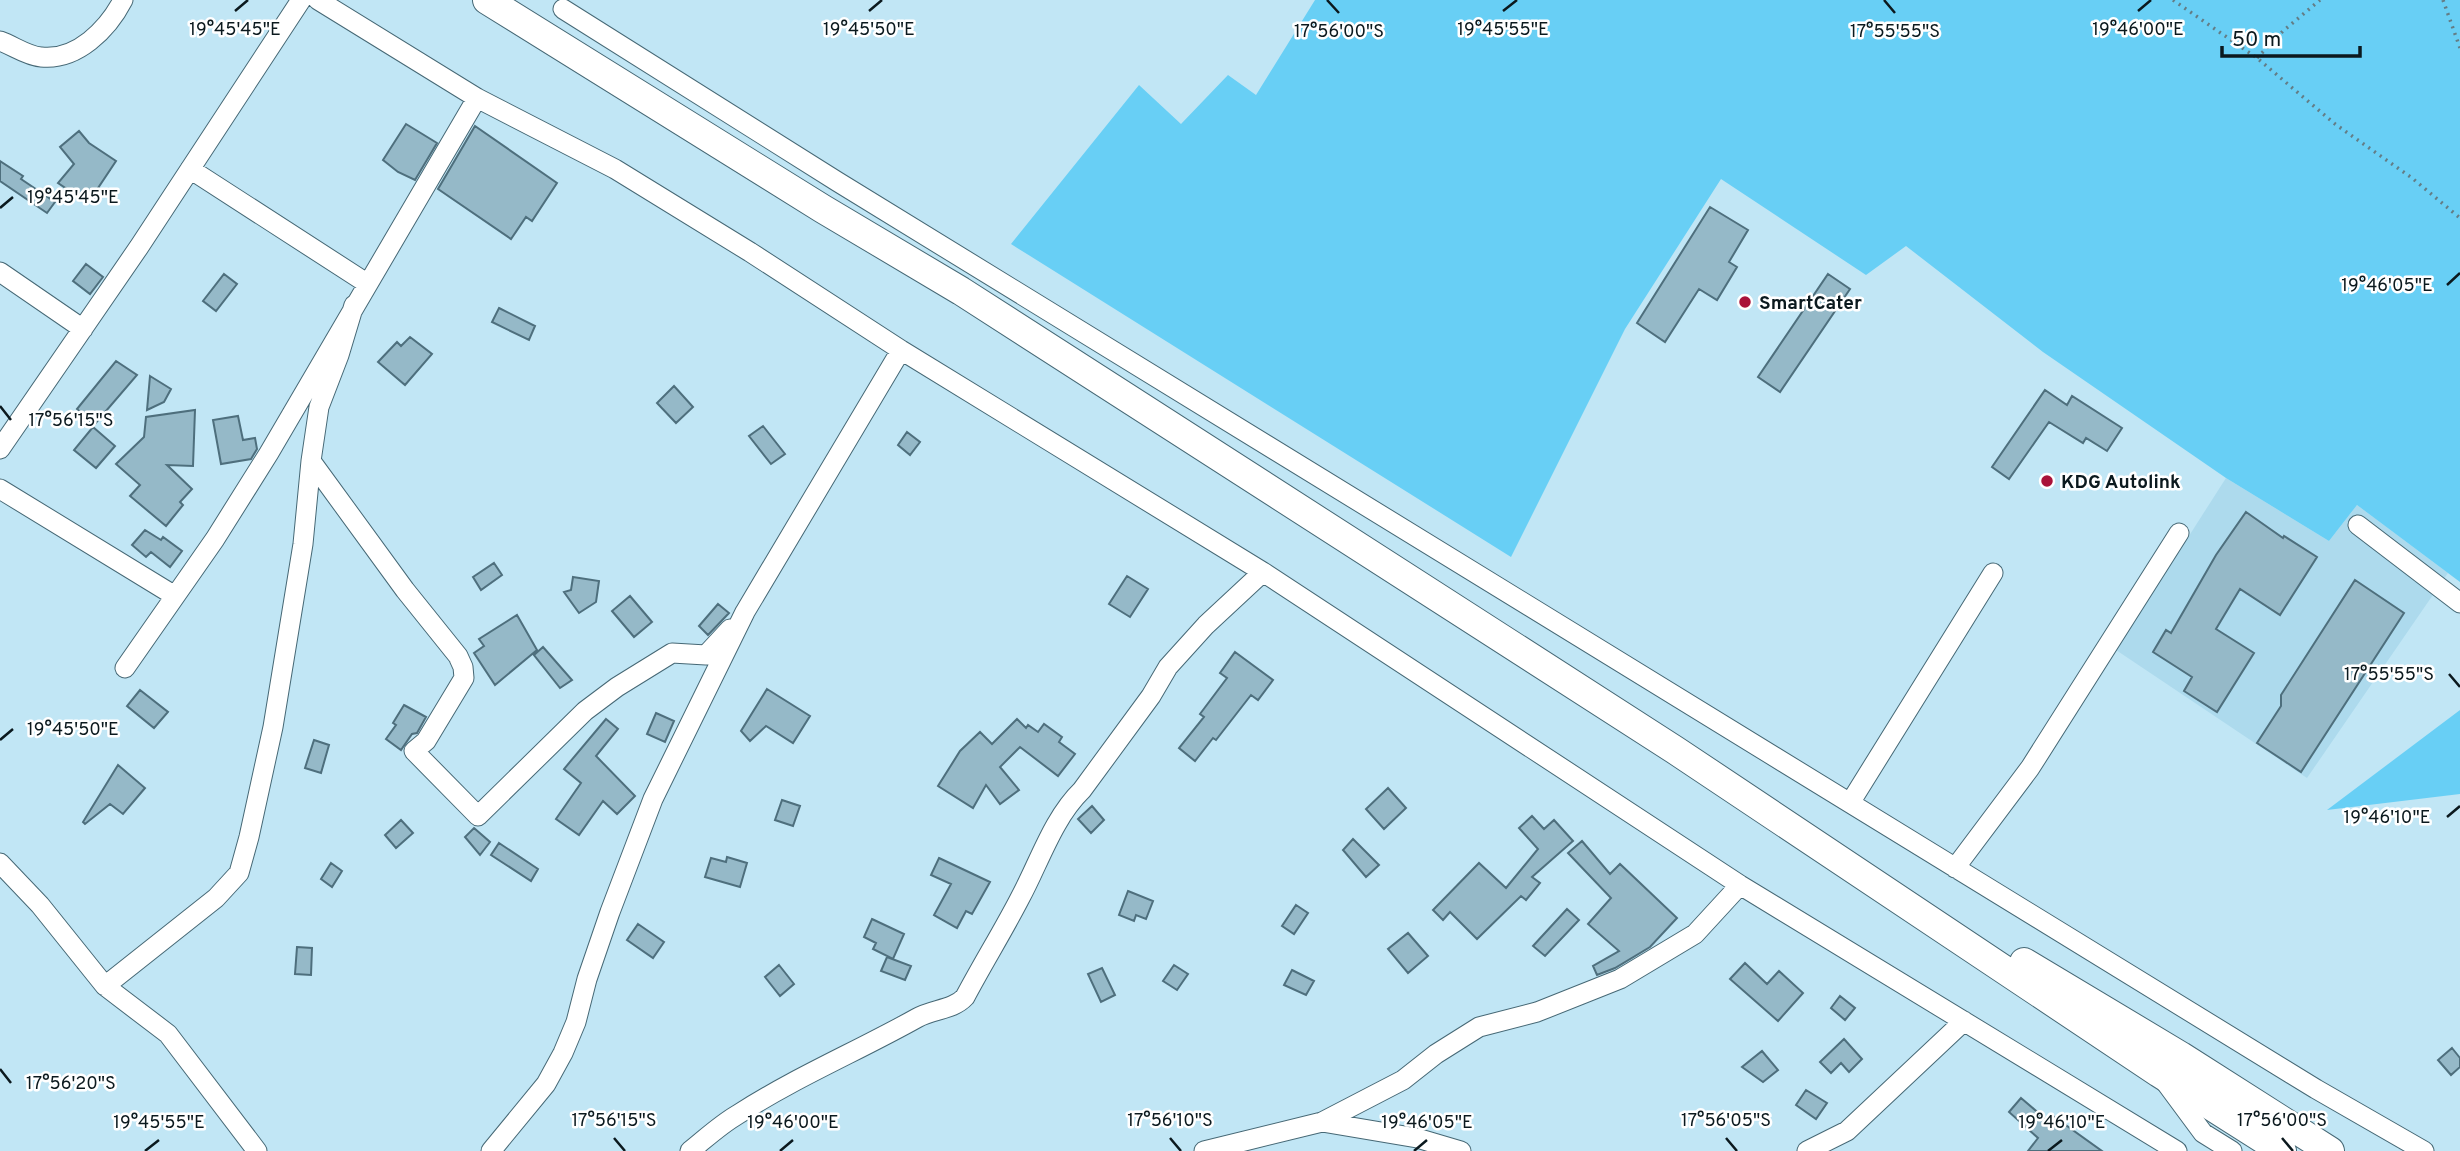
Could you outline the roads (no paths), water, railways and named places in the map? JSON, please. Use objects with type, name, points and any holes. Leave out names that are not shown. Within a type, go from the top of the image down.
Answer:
[{"type":"highway","points":[[487,0],[822,209],[961,291],[1675,750],[2159,1073],[2282,1151]]},
{"type":"highway","points":[[1675,750],[2169,1049],[2330,1151]]},
{"type":"street","points":[[0,41],[32,56],[61,56],[98,35],[123,0]]},
{"type":"street","points":[[0,449],[83,329],[301,0]]},
{"type":"street","points":[[318,0],[477,98],[615,169],[750,252],[901,350],[1263,572],[1740,885],[2177,1151]]},
{"type":"street","points":[[542,35],[566,5],[838,182],[2316,1089],[2424,1151]]},
{"type":"street","points":[[125,668],[215,539],[269,453],[477,98]]},
{"type":"street","points":[[190,169],[368,284]]},
{"type":"street","points":[[0,272],[83,329]]},
{"type":"street","points":[[105,986],[216,898],[239,873],[273,727],[303,544],[311,461],[322,395],[339,355],[354,305]]},
{"type":"street","points":[[491,1151],[546,1084],[563,1053],[576,1022],[610,912],[653,799],[745,612],[901,350]]},
{"type":"street","points":[[311,461],[405,590],[458,656],[464,678],[426,740],[414,751],[478,816],[585,710],[671,653],[706,655],[745,612]]},
{"type":"street","points":[[0,489],[175,596]]},
{"type":"street","points":[[2358,525],[2460,603]]},
{"type":"street","points":[[1955,868],[2030,768],[2179,533]]},
{"type":"street","points":[[690,1151],[736,1115],[922,1015],[952,1007],[965,997],[1074,798],[1151,696],[1168,667],[1206,625],[1263,572]]},
{"type":"street","points":[[1850,803],[1993,573]]},
{"type":"street","points":[[0,863],[40,905],[105,986],[168,1034],[257,1151]]},
{"type":"street","points":[[1204,1151],[1322,1122],[1403,1080],[1436,1054],[1479,1027],[1537,1012],[1620,979],[1695,934],[1740,885]]},
{"type":"street","points":[[1826,1151],[1964,1021]]},
{"type":"street","points":[[2159,1073],[2203,1133],[2232,1151]]},
{"type":"street","points":[[1322,1122],[1417,1138],[1461,1151]]},
{"type":"street","points":[[1807,1151],[1847,1131]]},
{"type":"street","points":[[1245,1151],[1282,1133]]},
{"type":"place","name":"SmartCater","points":[[1745,302]]},
{"type":"place","name":"KDG Autolink","points":[[2047,481]]}]
